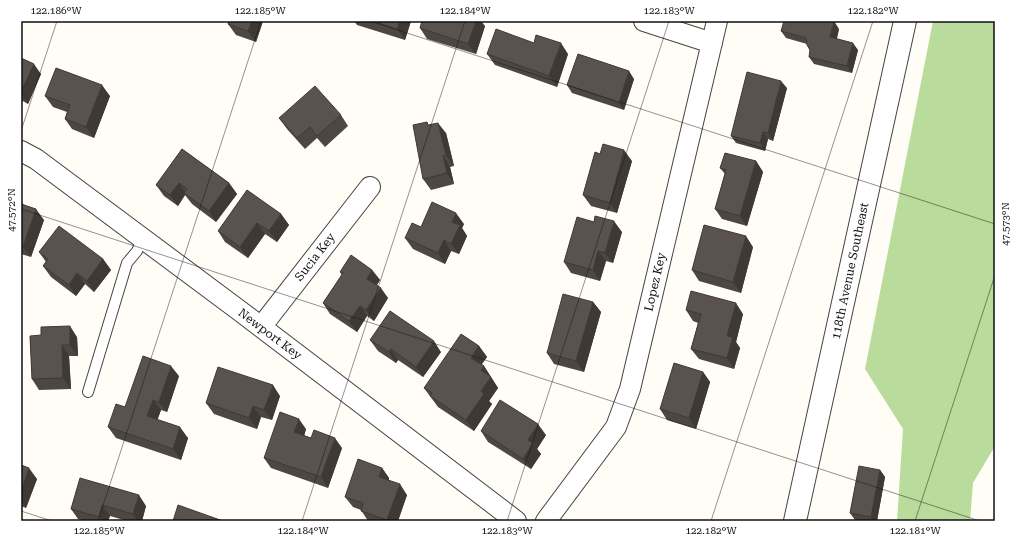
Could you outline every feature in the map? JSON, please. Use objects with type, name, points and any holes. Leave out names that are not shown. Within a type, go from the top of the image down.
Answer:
[{"type":"street","points":[[644,21],[712,43]]},
{"type":"street","name":"Lopez Key","points":[[546,521],[616,427],[624,408],[633,376],[717,21]]},
{"type":"street","name":"118th Avenue Southeast","points":[[795,521],[905,21]]},
{"type":"street","name":"Newport Key","points":[[21,151],[36,159],[143,238],[516,521]]},
{"type":"street","name":"Sucia Key","points":[[261,327],[370,187]]},
{"type":"lane","points":[[88,392],[128,264],[137,251],[143,238]]},
{"type":"green space","points":[[933,21],[995,21],[995,446],[973,483],[970,521],[897,521],[903,429],[865,369]]},
{"type":"building","points":[[229,21],[252,21],[248,31],[228,24]]},
{"type":"building","points":[[372,21],[400,21],[397,29]]},
{"type":"building","points":[[422,21],[476,21],[468,44],[420,28]]},
{"type":"building","points":[[784,21],[834,21],[830,37],[853,43],[847,66],[809,57],[810,50],[807,45],[806,38],[781,31]]},
{"type":"building","points":[[496,29],[534,43],[536,35],[561,43],[549,76],[487,54]]},
{"type":"building","points":[[578,54],[629,71],[619,103],[567,85]]},
{"type":"building","points":[[21,58],[34,64],[21,92]]},
{"type":"building","points":[[56,68],[102,85],[86,127],[65,119],[70,105],[45,96]]},
{"type":"building","points":[[747,72],[781,81],[768,133],[763,132],[760,143],[731,136]]},
{"type":"building","points":[[315,86],[341,115],[317,136],[310,127],[297,138],[279,118]]},
{"type":"building","points":[[427,122],[428,125],[438,123],[446,155],[443,156],[447,173],[423,179],[413,125]]},
{"type":"building","points":[[603,144],[624,150],[610,203],[583,195],[595,152],[600,154]]},
{"type":"building","points":[[182,149],[229,183],[209,211],[184,193],[187,189],[179,183],[170,195],[156,185]]},
{"type":"building","points":[[725,153],[756,161],[740,216],[715,209],[726,170],[720,168]]},
{"type":"building","points":[[247,190],[281,214],[269,231],[257,223],[240,247],[218,231]]},
{"type":"building","points":[[432,202],[456,213],[452,222],[460,225],[451,244],[444,240],[438,253],[405,238],[412,223],[421,227]]},
{"type":"building","points":[[21,204],[36,209],[23,247],[21,246]]},
{"type":"building","points":[[595,216],[614,221],[605,253],[598,251],[593,270],[564,262],[577,217],[594,222]]},
{"type":"building","points":[[704,225],[746,236],[733,282],[692,270]]},
{"type":"building","points":[[59,226],[103,259],[87,281],[77,273],[69,285],[43,266],[48,259],[39,252]]},
{"type":"building","points":[[351,255],[372,270],[367,279],[381,288],[366,310],[360,306],[349,321],[323,303],[343,273],[340,272]]},
{"type":"building","points":[[691,291],[736,303],[727,336],[733,337],[727,358],[691,349],[701,314],[686,310]]},
{"type":"building","points":[[563,294],[593,302],[576,361],[547,353]]},
{"type":"building","points":[[390,311],[434,341],[416,367],[391,349],[389,352],[370,340]]},
{"type":"building","points":[[70,326],[70,345],[62,345],[63,378],[32,379],[30,336],[41,335],[41,327]]},
{"type":"building","points":[[461,334],[479,346],[471,358],[484,366],[481,370],[491,377],[481,391],[484,394],[466,420],[430,396],[432,393],[424,388]]},
{"type":"building","points":[[143,356],[171,366],[159,402],[153,400],[147,416],[180,427],[173,449],[108,427],[116,404],[125,407]]},
{"type":"building","points":[[674,363],[703,372],[689,418],[660,409]]},
{"type":"building","points":[[218,367],[273,385],[264,410],[253,406],[249,418],[206,403]]},
{"type":"building","points":[[500,400],[538,424],[528,440],[533,443],[523,459],[481,431]]},
{"type":"building","points":[[280,412],[299,419],[294,432],[311,438],[314,430],[335,438],[321,477],[264,458]]},
{"type":"building","points":[[358,459],[382,468],[379,477],[400,484],[387,520],[361,511],[363,503],[345,497]]},
{"type":"building","points":[[21,465],[29,468],[21,492]]},
{"type":"building","points":[[859,466],[880,470],[871,517],[850,513]]},
{"type":"building","points":[[80,478],[139,495],[133,514],[102,505],[99,517],[71,509]]},
{"type":"building","points":[[178,505],[223,521],[173,521]]}]
